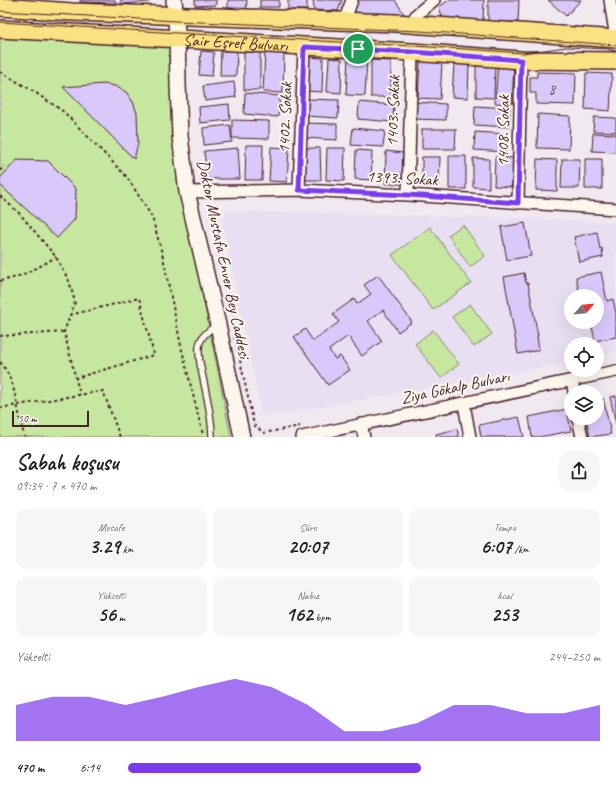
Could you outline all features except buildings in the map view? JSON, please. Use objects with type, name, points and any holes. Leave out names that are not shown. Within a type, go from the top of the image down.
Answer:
[{"type":"main road","name":"Şair Eşref Bulvarı","points":[[0,7],[72,6],[174,8],[344,22],[616,38]]},
{"type":"main road","name":"Şair Eşref Bulvarı","points":[[0,29],[412,52],[521,60],[616,61]]},
{"type":"street","points":[[344,22],[352,0]]},
{"type":"street","points":[[410,25],[416,14],[434,0]]},
{"type":"street","points":[[610,0],[616,38]]},
{"type":"street","name":"Doktor Mustafa Enver Bey Caddesi","points":[[174,8],[177,39],[180,136],[187,192],[240,421],[242,437]]},
{"type":"street","name":"1402. Sokak","points":[[299,190],[304,47]]},
{"type":"street","name":"1403. Sokak","points":[[408,195],[412,52]]},
{"type":"street","name":"1408. Sokak","points":[[518,203],[521,60]]},
{"type":"street","name":"1393. Sokak","points":[[187,192],[299,190],[408,195],[616,209]]},
{"type":"street","name":"Ziya Gökalp Bulvarı","points":[[302,437],[616,371]]},
{"type":"street","points":[[572,380],[573,385]]},
{"type":"street","points":[[464,404],[470,437]]},
{"type":"street","points":[[361,424],[364,437]]},
{"type":"street","points":[[579,425],[582,437]]},
{"type":"lane","points":[[212,437],[210,412],[200,364],[199,347],[202,336],[211,328],[218,325]]},
{"type":"path","points":[[0,72],[33,91],[64,112],[127,177],[152,217],[163,257],[181,346],[204,437]]},
{"type":"path","points":[[0,170],[4,166]]},
{"type":"path","points":[[0,196],[20,214],[56,257],[69,281],[74,302],[64,332],[80,395]]},
{"type":"path","points":[[0,281],[33,271],[56,257]]},
{"type":"path","points":[[70,315],[139,298],[154,355],[76,378]]},
{"type":"path","points":[[0,336],[64,332]]},
{"type":"path","points":[[233,336],[236,342],[254,425],[264,433],[303,425]]},
{"type":"path","points":[[0,362],[6,369],[15,392],[25,437]]},
{"type":"path","points":[[0,408],[103,391],[120,437]]},
{"type":"shaded area","points":[[227,211],[488,217],[616,222],[616,352],[604,355],[604,337],[564,337],[564,363],[262,417],[222,222]]},
{"type":"green space","points":[[0,35],[171,43],[190,232],[231,437],[0,437]]},
{"type":"green space","points":[[463,225],[485,256],[470,267],[448,235]]},
{"type":"green space","points":[[430,227],[471,283],[433,310],[392,255]]},
{"type":"green space","points":[[470,304],[492,334],[474,347],[452,317]]},
{"type":"green space","points":[[433,330],[459,364],[441,378],[415,344]]},
{"type":"tram line","points":[[0,11],[176,21],[419,31],[616,45]]},
{"type":"tram line","points":[[0,22],[523,53],[566,47],[607,49],[616,51]]},
{"type":"route","points":[[304,47],[358,49],[521,60],[518,203],[408,195],[299,190],[304,47]]}]
